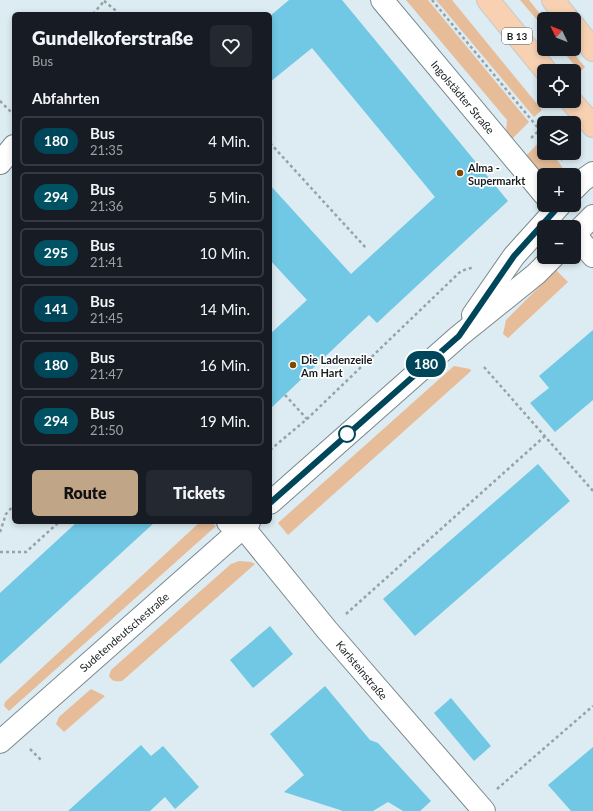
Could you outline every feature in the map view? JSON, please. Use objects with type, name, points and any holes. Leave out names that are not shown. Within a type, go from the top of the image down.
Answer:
[{"type":"main road","name":"B 13","points":[[488,0],[540,64]]},
{"type":"main road","points":[[553,0],[562,12]]},
{"type":"main road","points":[[581,35],[593,50]]},
{"type":"main road","points":[[577,108],[593,126]]},
{"type":"street","name":"Ingolstädter Straße","points":[[382,0],[537,184]]},
{"type":"street","points":[[0,163],[12,148]]},
{"type":"street","points":[[581,182],[593,173]]},
{"type":"street","points":[[459,336],[546,212]]},
{"type":"street","points":[[581,228],[593,216]]},
{"type":"street","points":[[581,243],[593,256]]},
{"type":"street","points":[[272,501],[459,336],[536,274],[546,264]]},
{"type":"street","name":"Karlsteinstraße","points":[[240,524],[327,630],[481,808]]},
{"type":"street","name":"Sudetendeutschestraße","points":[[0,742],[240,524]]},
{"type":"path","points":[[95,12],[105,0],[118,12]]},
{"type":"path","points":[[432,0],[537,126]]},
{"type":"path","points":[[0,101],[12,113]]},
{"type":"path","points":[[272,145],[366,248]]},
{"type":"path","points":[[272,448],[307,419],[461,271],[479,266]]},
{"type":"path","points":[[484,367],[593,491]]},
{"type":"path","points":[[285,395],[307,419]]},
{"type":"path","points":[[327,630],[545,436]]},
{"type":"path","points":[[0,532],[6,514],[12,507]]},
{"type":"path","points":[[0,552],[26,552],[57,524]]},
{"type":"path","points":[[481,808],[593,706]]},
{"type":"path","points":[[27,746],[41,760]]},
{"type":"shaded area","points":[[406,0],[428,0],[529,122],[512,139],[506,132],[507,120]]},
{"type":"shaded area","points":[[436,0],[452,0],[537,104],[537,108],[540,108],[542,110],[534,117]]},
{"type":"shaded area","points":[[520,0],[529,0],[538,12],[537,12],[537,20]]},
{"type":"shaded area","points":[[567,56],[576,56],[585,67],[581,71],[581,64],[573,64]]},
{"type":"shaded area","points":[[537,144],[537,160],[557,160],[563,168],[537,168],[526,156]]},
{"type":"shaded area","points":[[556,270],[568,282],[508,338],[503,334],[506,320]]},
{"type":"shaded area","points":[[454,366],[470,369],[471,371],[288,535],[278,523]]},
{"type":"shaded area","points":[[198,524],[213,524],[216,526],[9,711],[4,706],[5,702]]},
{"type":"shaded area","points":[[239,561],[251,562],[255,564],[122,681],[111,679],[109,676],[111,670],[231,564]]},
{"type":"shaded area","points":[[91,689],[105,696],[64,732],[56,724],[59,717]]},
{"type":"building","points":[[289,0],[342,0],[508,201],[377,323],[369,315],[272,407],[272,332],[307,300],[272,262],[272,187],[351,274],[435,197],[312,48],[272,80],[272,14]]},
{"type":"building","points":[[593,330],[593,400],[555,432],[530,403],[549,388],[539,376]]},
{"type":"building","points":[[538,464],[570,501],[415,636],[383,599]]},
{"type":"building","points":[[75,524],[153,524],[0,664],[0,593]]},
{"type":"building","points":[[270,626],[293,654],[253,688],[230,660]]},
{"type":"building","points":[[325,686],[370,740],[378,743],[431,801],[420,811],[403,811],[388,802],[373,811],[343,811],[284,792],[304,775],[270,734]]},
{"type":"building","points":[[451,698],[491,746],[474,761],[434,713]]},
{"type":"building","points":[[141,745],[151,756],[163,746],[199,787],[175,809],[165,797],[150,811],[68,811]]},
{"type":"building","points":[[593,747],[593,811],[571,811],[548,785]]},
{"type":"bus line","name":"180","points":[[272,501],[459,336],[514,256],[554,212]]},
{"type":"place","name":"Alma - Supermarkt","points":[[460,173]]},
{"type":"place","name":"Die Ladenzeile Am Hart","points":[[293,365]]}]
